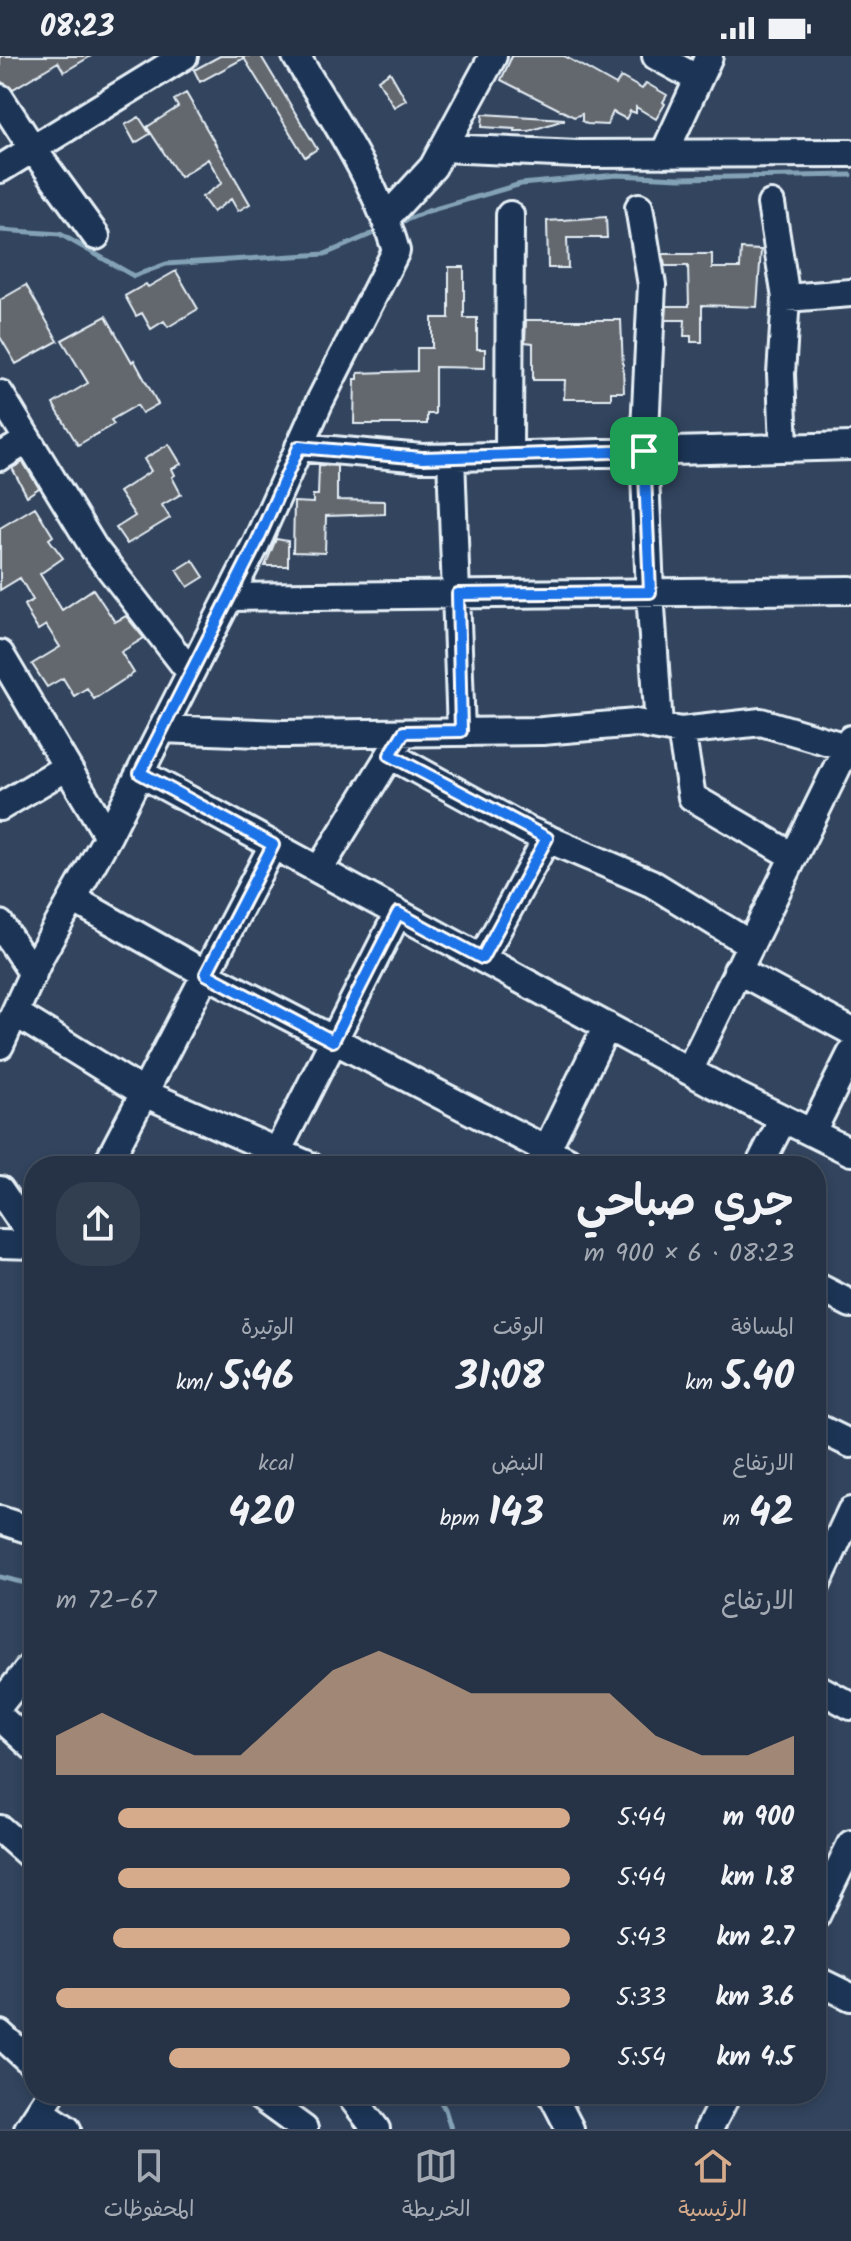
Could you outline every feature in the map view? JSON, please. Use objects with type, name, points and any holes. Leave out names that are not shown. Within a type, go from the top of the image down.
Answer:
[{"type":"street","points":[[0,169],[184,56]]},
{"type":"street","points":[[0,1045],[33,974],[108,836],[229,597],[396,251],[386,218],[296,56]]},
{"type":"street","points":[[656,56],[704,68],[664,154]]},
{"type":"street","points":[[386,218],[433,167],[487,60]]},
{"type":"street","points":[[0,98],[96,236]]},
{"type":"street","points":[[443,148],[578,154],[851,153]]},
{"type":"street","points":[[771,204],[786,298],[781,374],[784,447]]},
{"type":"street","points":[[639,207],[652,285],[644,451],[650,592],[670,729],[692,797],[793,856]]},
{"type":"street","points":[[509,455],[510,215]]},
{"type":"street","points":[[786,298],[851,293]]},
{"type":"street","points":[[0,394],[94,548],[190,672]]},
{"type":"street","points":[[0,457],[28,440]]},
{"type":"street","points":[[299,447],[422,458],[851,446]]},
{"type":"street","points":[[451,457],[461,731]]},
{"type":"street","points":[[229,597],[851,590]]},
{"type":"street","points":[[0,654],[108,836]]},
{"type":"street","points":[[162,729],[282,734],[542,731],[636,723],[670,729],[761,722],[849,746],[689,1071]]},
{"type":"street","points":[[319,870],[404,732]]},
{"type":"street","points":[[390,755],[547,838],[651,883],[750,944]]},
{"type":"street","points":[[0,807],[67,767]]},
{"type":"street","points":[[140,773],[689,1071],[851,1152]]},
{"type":"street","points":[[482,958],[547,838]]},
{"type":"street","points":[[111,1156],[273,845]]},
{"type":"street","points":[[73,899],[539,1156]]},
{"type":"street","points":[[275,1156],[398,913]]},
{"type":"street","points":[[0,924],[33,974]]},
{"type":"street","points":[[737,970],[851,1031]]},
{"type":"street","points":[[15,1013],[144,1093],[267,1156]]},
{"type":"street","points":[[544,1156],[607,1026]]},
{"type":"street","points":[[812,1132],[851,1054]]},
{"type":"street","points":[[764,1156],[783,1119]]},
{"type":"street","points":[[0,1190],[24,1224]]},
{"type":"street","points":[[0,1244],[24,1245]]},
{"type":"street","points":[[826,1291],[851,1304]]},
{"type":"street","points":[[826,1432],[851,1444]]},
{"type":"street","points":[[833,1549],[851,1511]]},
{"type":"street","points":[[0,1520],[24,1528]]},
{"type":"street","points":[[0,1704],[24,1674]]},
{"type":"street","points":[[826,1692],[851,1706]]},
{"type":"street","points":[[0,1717],[24,1739]]},
{"type":"street","points":[[0,1829],[24,1850]]},
{"type":"street","points":[[826,1895],[851,1844]]},
{"type":"street","points":[[826,1985],[851,1997]]},
{"type":"street","points":[[0,2034],[24,2056]]},
{"type":"street","points":[[270,2104],[304,2129]]},
{"type":"street","points":[[356,2104],[375,2129]]},
{"type":"street","points":[[557,2104],[570,2129]]},
{"type":"street","points":[[713,2128],[723,2104]]},
{"type":"street","points":[[40,2111],[67,2129]]},
{"type":"building","points":[[0,56],[91,56],[64,72],[58,62],[13,89],[0,81]]},
{"type":"building","points":[[220,56],[261,56],[317,149],[305,157],[244,58],[200,82],[194,70]]},
{"type":"building","points":[[512,56],[564,56],[616,85],[621,77],[642,89],[646,83],[667,95],[665,104],[656,119],[636,107],[636,113],[630,111],[626,119],[613,112],[607,125],[587,124],[582,121],[582,114],[574,117],[501,80]]},
{"type":"building","points":[[390,72],[406,100],[394,107],[378,80]]},
{"type":"building","points":[[186,93],[250,204],[238,211],[231,199],[213,212],[202,197],[222,183],[208,159],[180,177],[147,127],[178,107],[174,100]]},
{"type":"building","points":[[483,114],[564,120],[529,131],[515,131],[482,127]]},
{"type":"building","points":[[139,117],[150,134],[135,143],[125,125]]},
{"type":"building","points":[[606,217],[607,238],[567,238],[568,268],[548,268],[547,221]]},
{"type":"building","points":[[741,249],[761,250],[757,307],[702,305],[702,342],[691,342],[691,336],[684,336],[685,320],[666,320],[667,306],[689,306],[688,266],[665,266],[663,254],[712,254],[712,268],[740,268]]},
{"type":"building","points":[[449,267],[464,267],[464,318],[477,318],[477,349],[485,349],[485,368],[435,367],[435,414],[427,414],[427,424],[354,424],[355,379],[358,379],[358,373],[417,371],[417,348],[432,348],[432,318],[449,318]]},
{"type":"building","points":[[176,271],[198,309],[168,327],[164,321],[151,329],[142,313],[136,316],[125,296]]},
{"type":"building","points":[[26,285],[58,341],[16,364],[0,337],[0,300]]},
{"type":"building","points":[[106,316],[158,404],[142,413],[137,405],[111,420],[114,424],[78,445],[53,404],[88,383],[62,340]]},
{"type":"building","points":[[526,320],[621,320],[624,392],[611,392],[611,399],[564,399],[565,380],[533,380],[533,343],[525,342]]},
{"type":"building","points":[[169,444],[181,464],[172,469],[175,475],[172,477],[181,494],[162,505],[170,518],[127,544],[116,528],[135,516],[119,492],[151,471],[144,459]]},
{"type":"building","points":[[23,462],[39,488],[27,496],[12,468]]},
{"type":"building","points":[[319,465],[337,466],[337,500],[385,501],[385,514],[326,516],[325,553],[293,552],[294,502],[313,503],[313,495],[318,495]]},
{"type":"building","points":[[35,507],[53,536],[49,539],[63,558],[40,574],[62,610],[93,589],[115,622],[126,616],[144,638],[121,652],[134,673],[94,699],[87,688],[74,696],[63,678],[47,687],[32,664],[60,647],[46,625],[38,630],[30,617],[24,605],[33,600],[20,578],[0,590],[0,528]]},
{"type":"building","points":[[276,539],[288,541],[288,566],[265,566]]},
{"type":"building","points":[[193,560],[204,577],[188,587],[177,570]]},
{"type":"waterway","points":[[394,225],[428,211],[521,184],[617,175],[679,178],[851,175]]},
{"type":"waterway","points":[[0,230],[60,234],[134,276],[166,264],[325,254],[381,230]]},
{"type":"waterway","points":[[0,1577],[24,1583]]},
{"type":"waterway","points":[[442,2104],[451,2129]]},
{"type":"route","points":[[299,447],[422,458],[644,451],[650,592],[458,594],[461,731],[404,732],[390,755],[547,838],[482,958],[398,913],[333,1041],[206,974],[273,845],[140,773],[256,544],[299,447]]}]
